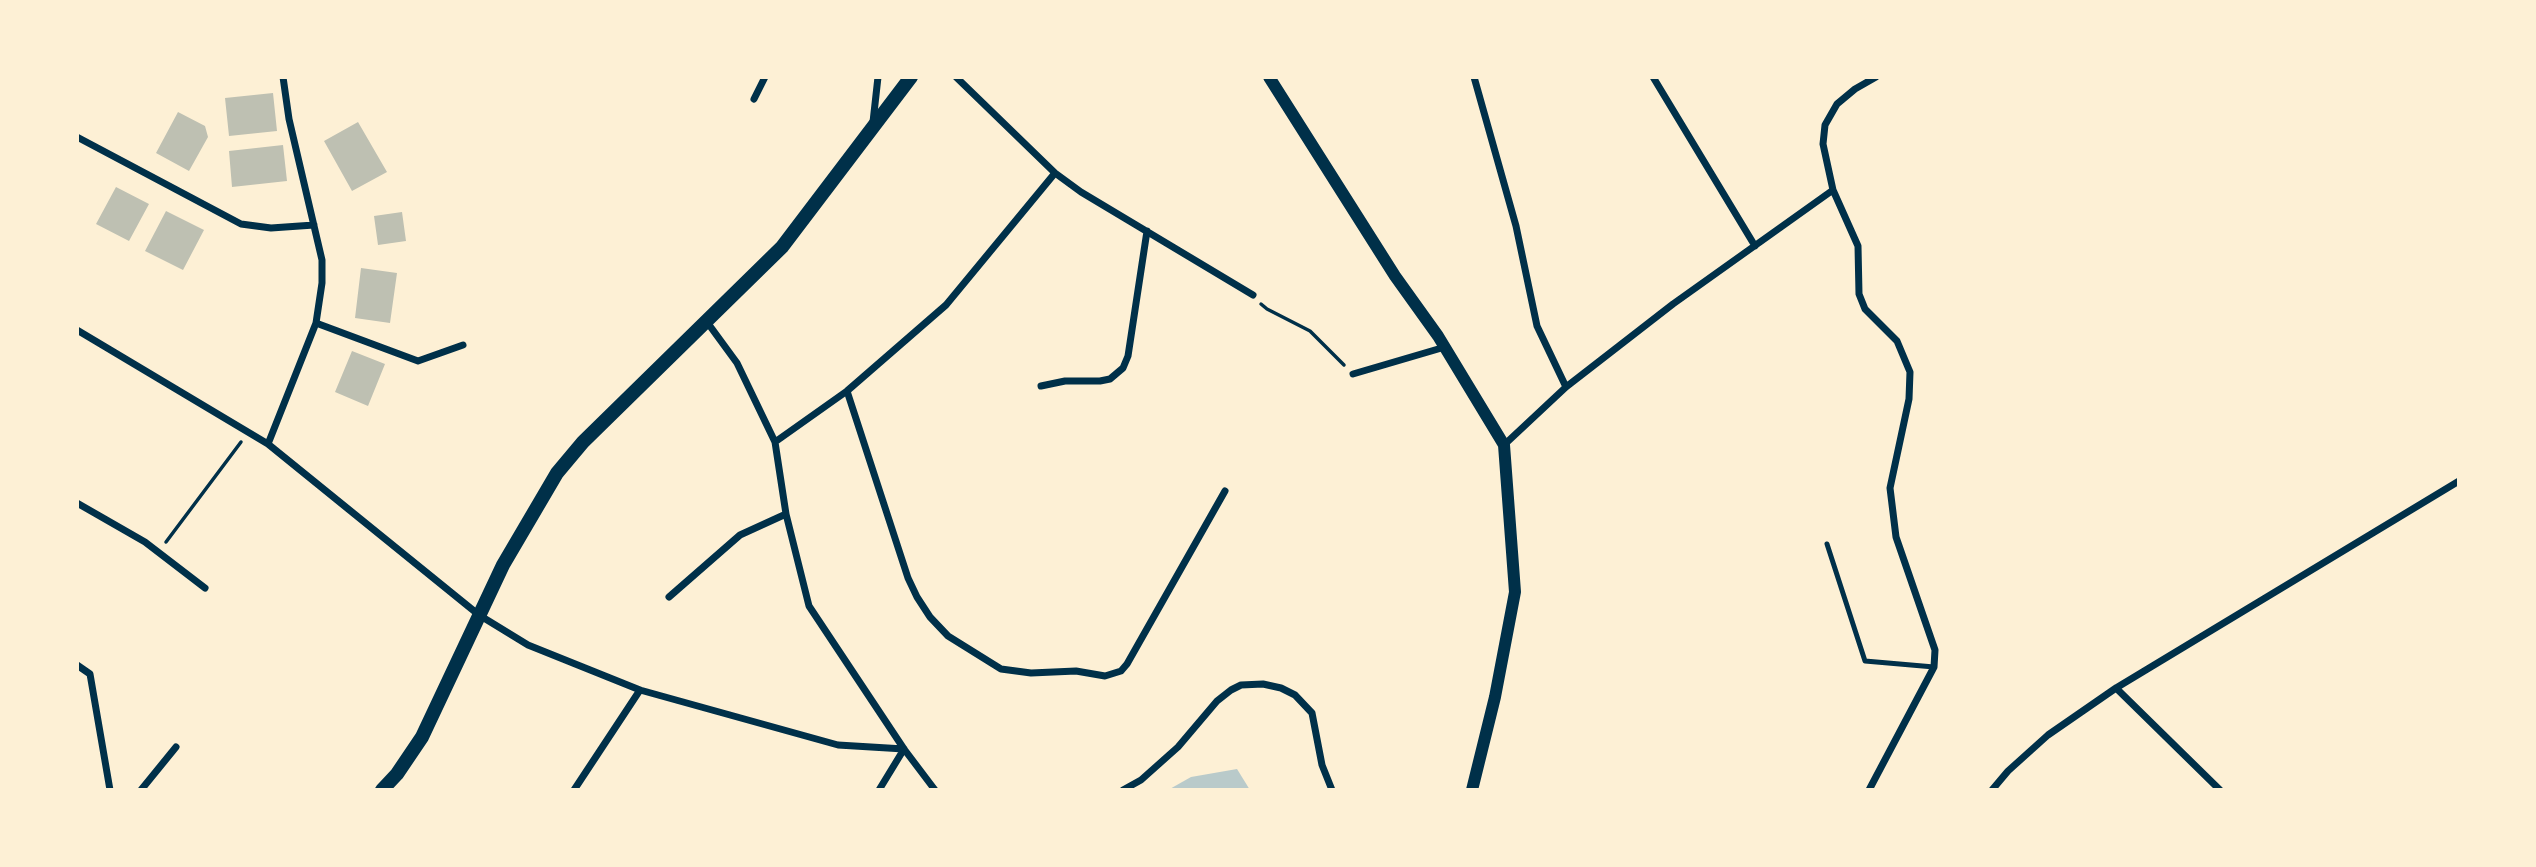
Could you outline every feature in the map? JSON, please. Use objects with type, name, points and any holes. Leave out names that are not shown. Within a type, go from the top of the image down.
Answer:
[{"type":"main road","points":[[382,790],[397,774],[422,737],[503,565],[557,473],[583,442],[782,247],[911,77]]},
{"type":"street","points":[[268,444],[316,323],[322,272],[289,119],[283,77]]},
{"type":"street","points":[[754,99],[765,77]]},
{"type":"street","points":[[872,130],[878,77]]},
{"type":"street","points":[[957,77],[1055,173],[1081,192],[1253,295]]},
{"type":"street","points":[[1269,77],[1395,276],[1445,346],[1504,445],[1515,592],[1495,697],[1472,790]]},
{"type":"street","points":[[1474,77],[1516,226],[1537,326],[1566,387]]},
{"type":"street","points":[[1653,77],[1755,246]]},
{"type":"street","points":[[1869,790],[1934,667],[1935,650],[1896,537],[1890,488],[1909,399],[1910,372],[1898,341],[1865,309],[1859,294],[1858,246],[1833,190],[1823,144],[1825,125],[1837,104],[1876,77]]},
{"type":"street","points":[[77,136],[242,224],[271,228],[314,225]]},
{"type":"street","points":[[775,442],[847,391],[946,305],[1055,173]]},
{"type":"street","points":[[1504,445],[1566,387],[1673,304],[1833,190]]},
{"type":"street","points":[[1041,386],[1055,382],[1110,379],[1123,368],[1128,356],[1147,231]]},
{"type":"street","points":[[707,322],[737,363],[775,442],[786,514],[809,606],[935,790]]},
{"type":"street","points":[[316,323],[418,360],[463,345]]},
{"type":"street","points":[[77,330],[268,444],[479,615],[528,645],[639,690],[838,745],[904,748]]},
{"type":"street","points":[[1353,374],[1445,346]]},
{"type":"street","points":[[847,391],[908,578],[917,597],[930,617],[948,636],[1001,669],[1031,673],[1076,671],[1105,676],[1121,671],[1225,491]]},
{"type":"street","points":[[1992,790],[2008,771],[2048,735],[2116,688],[2459,481]]},
{"type":"street","points":[[77,503],[145,542],[205,588]]},
{"type":"street","points":[[669,597],[740,535],[786,514]]},
{"type":"street","points":[[77,665],[90,674],[110,790]]},
{"type":"street","points":[[1122,790],[1141,780],[1178,747],[1217,701],[1231,690],[1241,685],[1263,684],[1295,695],[1312,713],[1322,765],[1332,790]]},
{"type":"street","points":[[2116,688],[2220,790]]},
{"type":"street","points":[[574,790],[639,690]]},
{"type":"street","points":[[141,790],[176,747]]},
{"type":"street","points":[[879,790],[904,748]]},
{"type":"lane","points":[[1827,544],[1865,661],[1934,667]]},
{"type":"path","points":[[1253,295],[1266,309],[1310,331],[1353,374]]},
{"type":"path","points":[[158,552],[249,432]]},
{"type":"shaded area","points":[[1237,769],[1250,790],[1168,790],[1191,777]]},
{"type":"building","points":[[273,93],[277,131],[229,136],[225,98]]},
{"type":"building","points":[[178,112],[205,126],[208,137],[189,171],[156,153]]},
{"type":"building","points":[[358,122],[387,172],[352,191],[324,141]]},
{"type":"building","points":[[283,145],[287,181],[232,187],[229,151]]},
{"type":"building","points":[[116,187],[149,204],[129,241],[96,224]]},
{"type":"building","points":[[166,211],[204,230],[183,270],[145,251]]},
{"type":"building","points":[[402,212],[406,241],[378,245],[374,216]]},
{"type":"building","points":[[361,268],[397,273],[390,323],[355,318]]},
{"type":"building","points":[[352,351],[385,364],[368,406],[335,392]]}]
